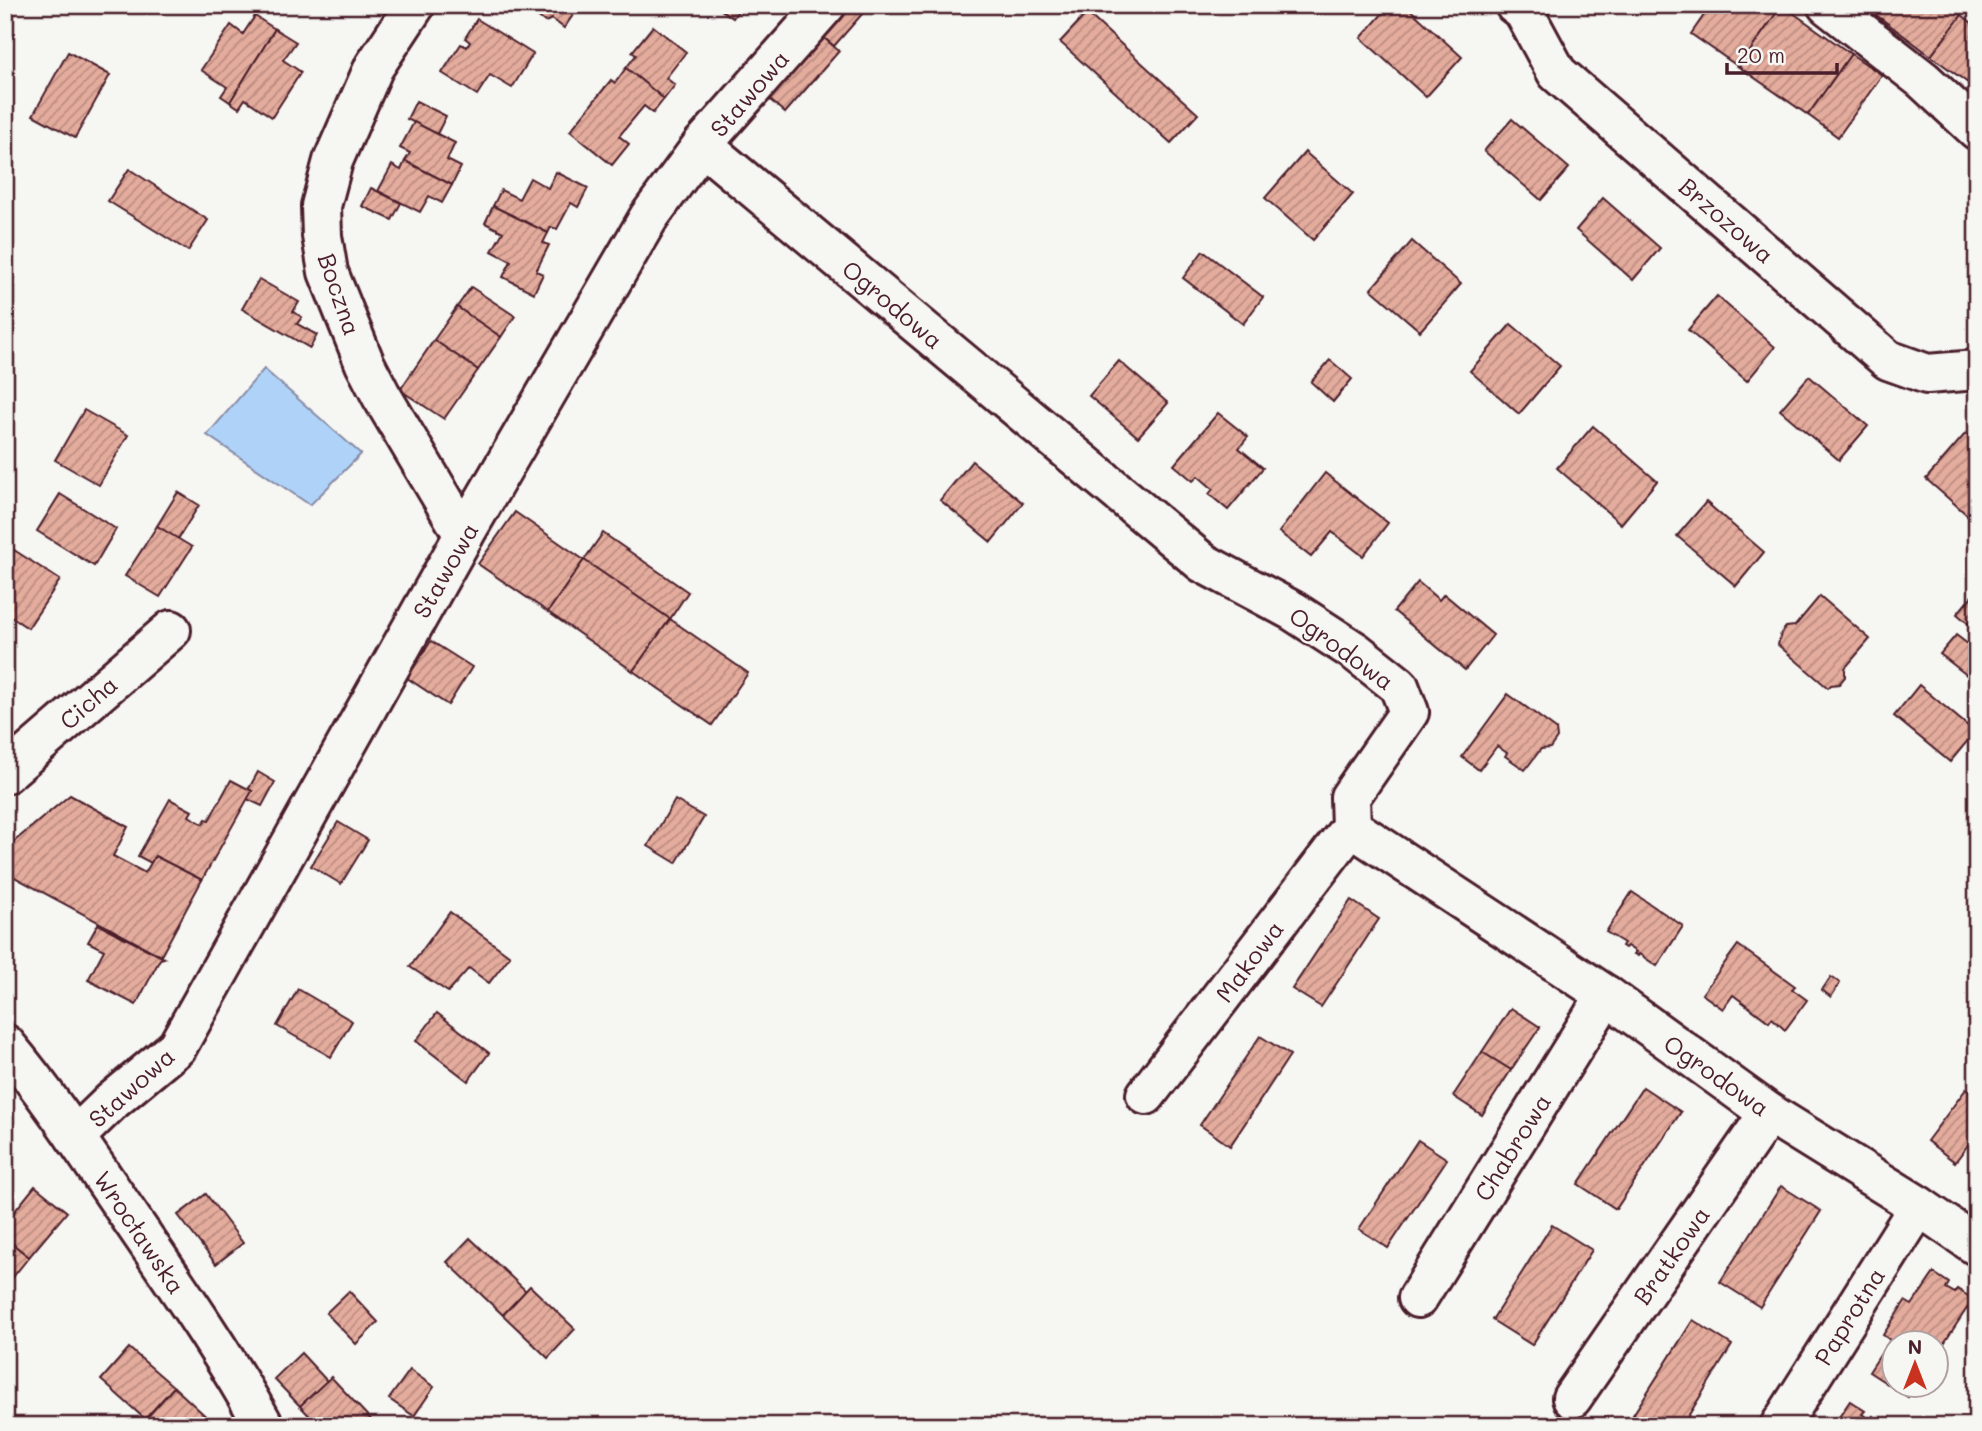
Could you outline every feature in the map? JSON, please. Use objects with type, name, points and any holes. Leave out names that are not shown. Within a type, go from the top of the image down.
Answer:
[{"type":"street","name":"Boczna","points":[[415,5],[374,67],[333,160],[321,206],[322,236],[328,272],[365,364],[464,535]]},
{"type":"street","name":"Stawowa","points":[[75,1137],[111,1102],[177,1047],[464,535],[649,217],[702,145],[826,5]]},
{"type":"street","name":"Brzozowa","points":[[1516,5],[1524,12],[1557,73],[1888,359],[1927,374],[1977,370]]},
{"type":"street","points":[[1827,5],[1923,80],[1977,130]]},
{"type":"street","name":"Ogrodowa","points":[[702,145],[1203,563],[1293,611],[1356,652],[1399,686],[1409,712],[1350,797],[1351,827],[1606,995],[1769,1113],[1919,1206],[1977,1246]]},
{"type":"street","name":"Cicha","points":[[5,774],[171,630]]},
{"type":"street","name":"Makowa","points":[[1146,1096],[1351,827]]},
{"type":"street","name":"Chabrowa","points":[[1418,1298],[1606,995]]},
{"type":"street","name":"Wrocławska","points":[[5,1044],[36,1081],[75,1137],[235,1374],[264,1426]]},
{"type":"street","name":"Bratkowa","points":[[1572,1398],[1769,1113]]},
{"type":"street","name":"Paprotna","points":[[1780,1426],[1919,1206]]},
{"type":"water","points":[[264,369],[361,454],[310,505],[207,435]]},
{"type":"building","points":[[534,5],[580,5],[564,28],[552,19],[545,22],[536,15]]},
{"type":"building","points":[[714,5],[742,5],[733,18]]},
{"type":"building","points":[[851,5],[870,5],[834,46],[823,37]]},
{"type":"building","points":[[1390,5],[1405,5],[1462,57],[1426,97],[1361,38]]},
{"type":"building","points":[[1711,5],[1782,5],[1739,67],[1691,34]]},
{"type":"building","points":[[1782,5],[1851,54],[1808,115],[1739,67]]},
{"type":"building","points":[[1863,5],[1948,5],[1962,15],[1931,56]]},
{"type":"building","points":[[1087,13],[1198,114],[1171,143],[1060,42]]},
{"type":"building","points":[[1962,15],[1977,27],[1975,88],[1931,56]]},
{"type":"building","points":[[255,16],[275,29],[230,102],[221,96],[227,87],[201,70],[231,25],[243,34]]},
{"type":"building","points":[[477,19],[533,54],[512,88],[490,75],[477,95],[442,73],[461,44],[467,47],[470,42],[465,38]]},
{"type":"building","points":[[653,26],[686,52],[666,78],[675,85],[664,99],[626,68],[636,55],[632,52]]},
{"type":"building","points":[[275,29],[296,42],[283,60],[301,72],[272,117],[245,99],[239,108],[230,102]]},
{"type":"building","points":[[823,37],[839,51],[785,113],[769,99]]},
{"type":"building","points":[[68,52],[110,75],[75,138],[33,115]]},
{"type":"building","points":[[1851,54],[1882,75],[1838,137],[1808,115]]},
{"type":"building","points":[[626,68],[664,99],[653,113],[644,106],[619,136],[629,144],[612,165],[570,131],[611,80],[615,83]]},
{"type":"building","points":[[416,101],[446,116],[437,134],[407,119]]},
{"type":"building","points":[[1512,119],[1569,168],[1541,200],[1484,151]]},
{"type":"building","points":[[414,122],[455,143],[447,160],[461,167],[452,185],[405,161],[410,153],[400,148]]},
{"type":"building","points":[[1305,152],[1353,194],[1313,240],[1265,198]]},
{"type":"building","points":[[405,161],[452,185],[442,203],[429,196],[420,212],[378,191],[392,165],[401,170]]},
{"type":"building","points":[[129,169],[208,220],[188,251],[108,201]]},
{"type":"building","points":[[556,172],[588,188],[578,207],[571,203],[557,229],[551,227],[548,233],[493,206],[501,190],[519,199],[530,178],[548,188]]},
{"type":"building","points":[[371,188],[401,203],[392,220],[362,206]]},
{"type":"building","points":[[1603,198],[1660,248],[1633,280],[1576,230]]},
{"type":"building","points":[[493,206],[548,233],[543,243],[549,245],[536,271],[543,274],[534,293],[503,277],[511,261],[492,251],[503,232],[485,223]]},
{"type":"building","points":[[1412,241],[1461,284],[1420,331],[1371,289]]},
{"type":"building","points":[[1203,251],[1263,297],[1243,324],[1183,278]]},
{"type":"building","points":[[259,279],[299,302],[293,312],[302,317],[297,324],[317,335],[310,348],[242,309]]},
{"type":"building","points":[[471,287],[515,316],[501,337],[457,307]]},
{"type":"building","points":[[1717,296],[1775,347],[1747,381],[1688,330]]},
{"type":"building","points":[[457,307],[501,337],[478,370],[434,340]]},
{"type":"building","points":[[1511,324],[1560,366],[1519,414],[1470,371]]},
{"type":"building","points":[[434,340],[478,370],[444,419],[400,390]]},
{"type":"building","points":[[1330,360],[1352,379],[1333,402],[1311,382]]},
{"type":"building","points":[[1119,361],[1168,403],[1138,437],[1089,396]]},
{"type":"building","points":[[1809,376],[1868,426],[1839,460],[1780,410]]},
{"type":"building","points":[[84,410],[128,435],[99,485],[55,460]]},
{"type":"building","points":[[1218,413],[1248,437],[1239,448],[1263,468],[1228,510],[1209,494],[1213,489],[1198,476],[1193,481],[1174,465]]},
{"type":"building","points":[[1593,426],[1657,481],[1621,524],[1557,468]]},
{"type":"building","points":[[1966,433],[1977,442],[1977,515],[1973,520],[1926,479]]},
{"type":"building","points":[[972,461],[1023,503],[991,542],[940,500]]},
{"type":"building","points":[[1325,473],[1388,523],[1363,556],[1332,532],[1311,557],[1279,532]]},
{"type":"building","points":[[178,492],[199,505],[178,539],[157,526]]},
{"type":"building","points":[[60,494],[116,529],[94,566],[37,531]]},
{"type":"building","points":[[1706,502],[1764,552],[1736,586],[1677,536]]},
{"type":"building","points":[[515,512],[584,560],[548,612],[478,564]]},
{"type":"building","points":[[157,526],[192,547],[160,597],[125,576]]},
{"type":"building","points":[[603,533],[688,592],[670,619],[584,560]]},
{"type":"building","points":[[5,544],[60,580],[28,628],[5,613]]},
{"type":"building","points":[[584,560],[670,619],[633,671],[548,612]]},
{"type":"building","points":[[1418,582],[1439,600],[1444,594],[1493,635],[1465,670],[1394,611]]},
{"type":"building","points":[[1977,590],[1977,631],[1957,614]]},
{"type":"building","points":[[1820,596],[1870,639],[1845,668],[1845,677],[1839,684],[1828,688],[1778,645],[1781,633],[1786,627],[1795,626]]},
{"type":"building","points":[[670,619],[748,673],[712,725],[633,671]]},
{"type":"building","points":[[1956,635],[1977,651],[1977,668],[1969,677],[1940,654]]},
{"type":"building","points":[[431,641],[472,667],[448,705],[407,678]]},
{"type":"building","points":[[1919,685],[1975,732],[1950,762],[1894,716]]},
{"type":"building","points":[[1508,694],[1556,729],[1557,738],[1550,748],[1541,749],[1525,770],[1505,756],[1507,753],[1497,746],[1479,770],[1462,757]]},
{"type":"building","points":[[258,772],[275,782],[262,806],[247,799],[252,791],[248,790]]},
{"type":"building","points":[[231,780],[252,791],[202,880],[155,856],[151,863],[138,856],[170,799],[192,811],[189,816],[203,824],[206,819],[209,820]]},
{"type":"building","points":[[70,795],[128,827],[113,856],[145,873],[155,856],[202,880],[161,956],[5,872],[5,849]]},
{"type":"building","points":[[675,800],[704,817],[676,863],[648,846]]},
{"type":"building","points":[[338,822],[368,840],[341,884],[311,866]]},
{"type":"building","points":[[1632,892],[1683,926],[1657,966],[1639,954],[1634,954],[1636,952],[1627,946],[1622,946],[1624,943],[1606,932]]},
{"type":"building","points":[[1351,900],[1379,919],[1321,1007],[1292,989]]},
{"type":"building","points":[[450,912],[510,956],[489,983],[469,968],[448,992],[410,967]]},
{"type":"building","points":[[98,924],[164,958],[160,959],[136,1005],[88,980],[104,950],[88,942]]},
{"type":"building","points":[[1738,945],[1795,986],[1792,989],[1807,1000],[1785,1030],[1772,1018],[1769,1022],[1733,995],[1723,1009],[1702,994]]},
{"type":"building","points":[[1831,977],[1840,983],[1831,997],[1822,990]]},
{"type":"building","points":[[298,989],[352,1021],[331,1057],[277,1026]]},
{"type":"building","points":[[1511,1008],[1540,1027],[1511,1070],[1482,1052]]},
{"type":"building","points":[[437,1013],[489,1053],[468,1081],[416,1041]]},
{"type":"building","points":[[1260,1036],[1290,1055],[1230,1146],[1200,1125]]},
{"type":"building","points":[[1482,1052],[1511,1070],[1482,1115],[1453,1096]]},
{"type":"building","points":[[1643,1087],[1681,1112],[1616,1209],[1578,1184]]},
{"type":"building","points":[[1966,1089],[1977,1096],[1977,1133],[1955,1162],[1927,1141]]},
{"type":"building","points":[[1418,1140],[1447,1159],[1388,1248],[1359,1229]]},
{"type":"building","points":[[35,1186],[67,1212],[29,1257],[5,1238],[5,1223]]},
{"type":"building","points":[[1781,1186],[1821,1211],[1760,1307],[1720,1282]]},
{"type":"building","points":[[206,1194],[243,1243],[216,1264],[178,1215]]},
{"type":"building","points":[[1552,1225],[1592,1250],[1532,1345],[1492,1320]]},
{"type":"building","points":[[5,1238],[29,1257],[5,1287]]},
{"type":"building","points":[[470,1238],[526,1291],[503,1315],[447,1262]]},
{"type":"building","points":[[1934,1273],[1949,1283],[1946,1288],[1955,1293],[1957,1289],[1973,1299],[1951,1333],[1951,1330],[1886,1330],[1905,1301],[1912,1305]]},
{"type":"building","points":[[530,1286],[575,1329],[548,1358],[503,1315]]},
{"type":"building","points":[[349,1291],[378,1322],[356,1344],[326,1313]]},
{"type":"building","points":[[1693,1320],[1732,1345],[1682,1426],[1650,1426],[1633,1415]]},
{"type":"building","points":[[129,1348],[174,1387],[145,1419],[101,1380]]},
{"type":"building","points":[[301,1353],[327,1381],[300,1406],[274,1379]]},
{"type":"building","points":[[1881,1354],[1881,1380],[1869,1372]]},
{"type":"building","points":[[410,1370],[434,1387],[414,1416],[389,1399]]},
{"type":"building","points":[[331,1377],[377,1426],[319,1426],[300,1406]]},
{"type":"building","points":[[174,1387],[211,1421],[206,1426],[147,1426],[143,1422]]},
{"type":"building","points":[[1850,1401],[1865,1411],[1862,1414],[1870,1420],[1873,1416],[1887,1426],[1833,1426]]}]
